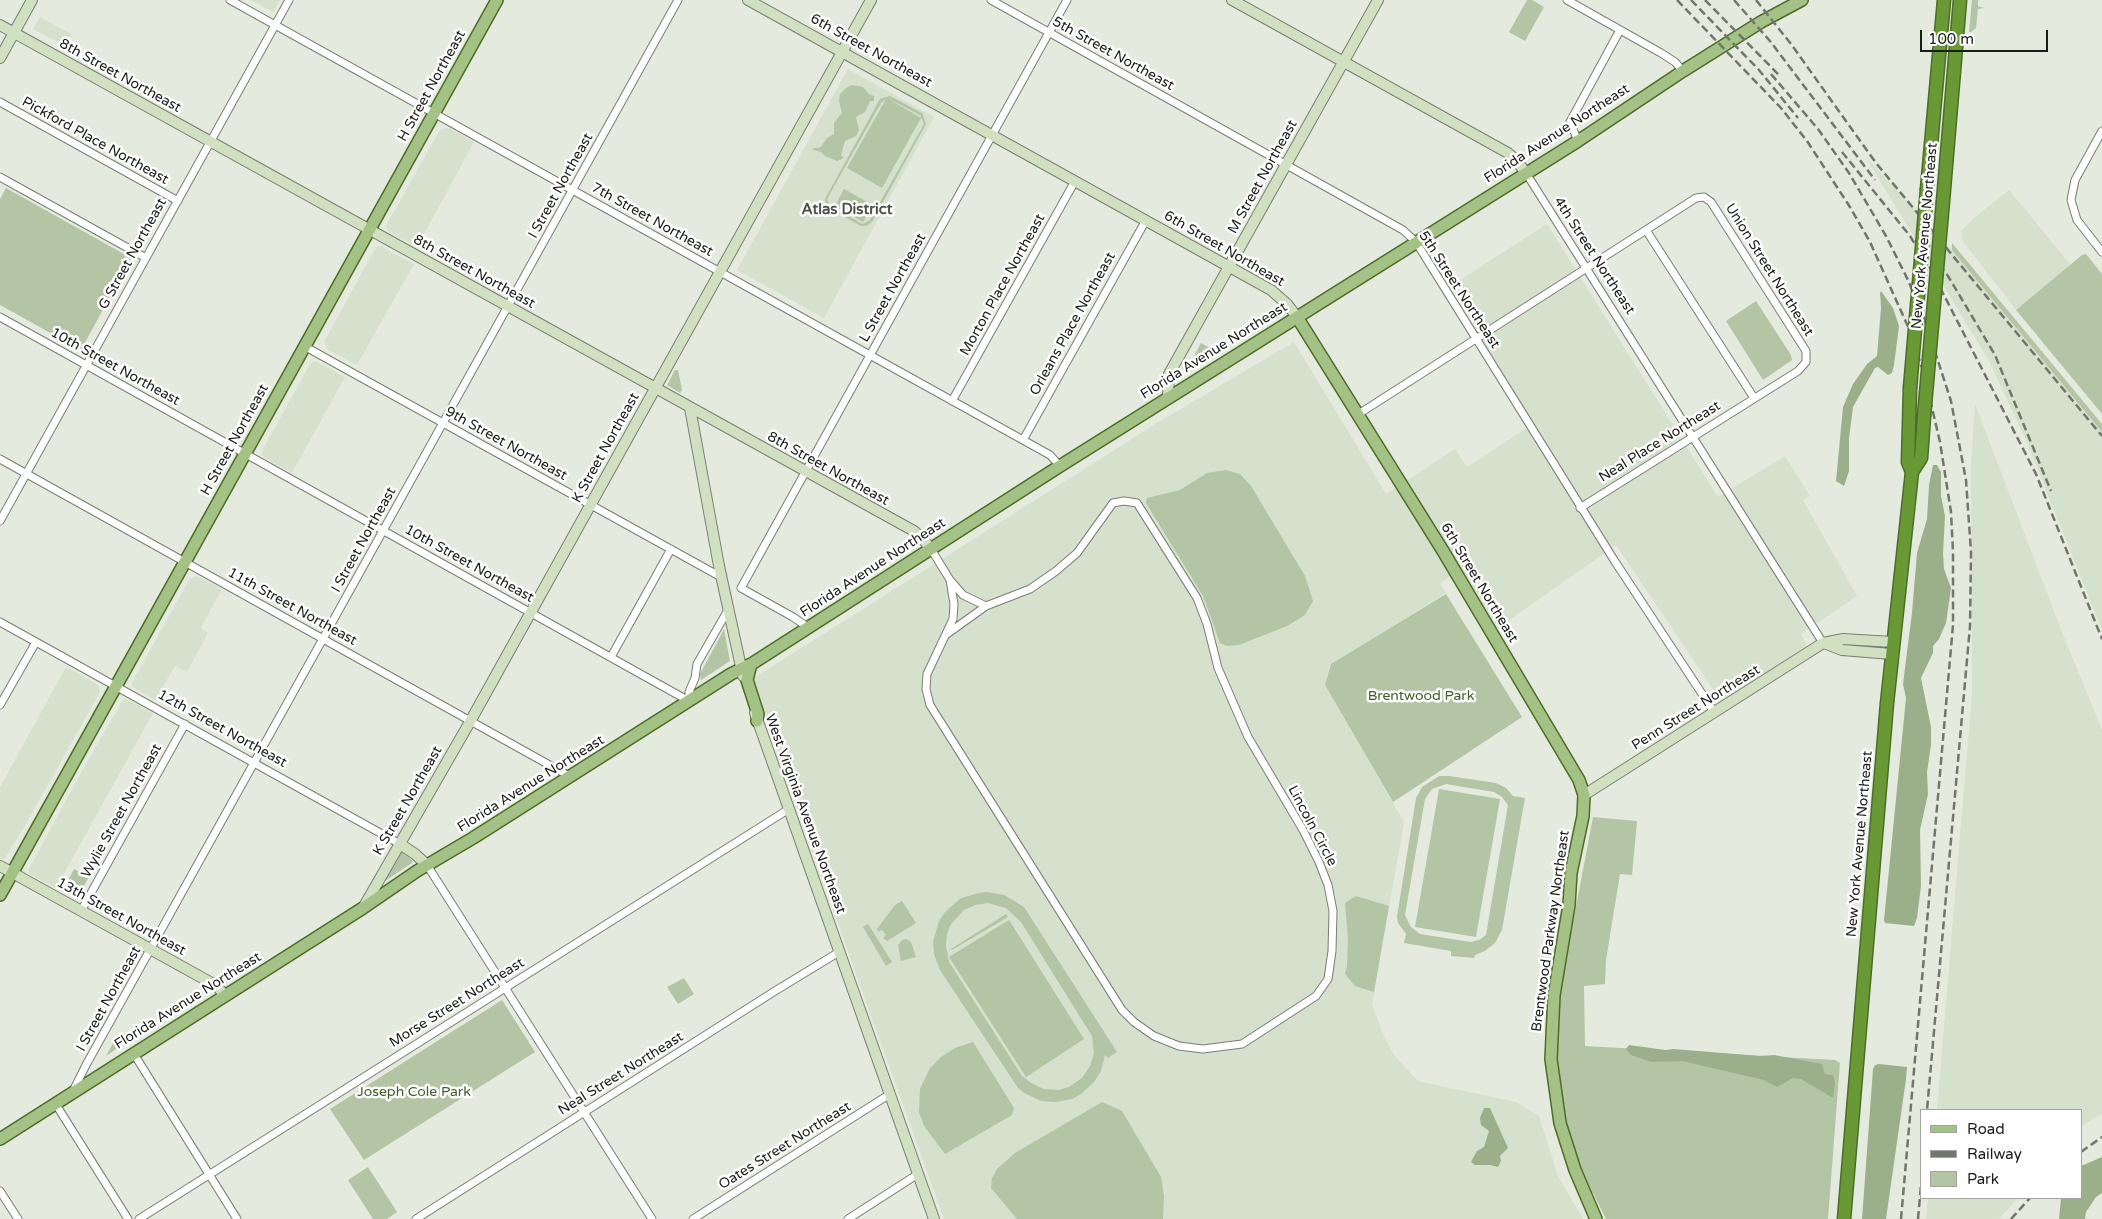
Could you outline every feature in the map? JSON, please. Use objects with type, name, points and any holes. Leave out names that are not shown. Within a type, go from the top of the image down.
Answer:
[{"type":"highway","name":"New York Avenue Northeast","points":[[1844,1219],[1893,648],[1912,472],[1908,462],[1910,388],[1944,0]]},
{"type":"highway","name":"New York Avenue Northeast","points":[[1912,472],[1922,458],[1960,0]]},
{"type":"main road","points":[[0,58],[32,0]]},
{"type":"main road","name":"H Street Northeast","points":[[0,895],[497,0]]},
{"type":"main road","name":"6th Street Northeast","points":[[748,0],[1275,293],[1296,317],[1443,551],[1579,780],[1584,795]]},
{"type":"main road","name":"K Street Northeast","points":[[362,908],[471,720],[871,0]]},
{"type":"main road","name":"4th Street Northeast","points":[[1232,0],[1508,153],[1526,173]]},
{"type":"main road","name":"M Street Northeast","points":[[1168,397],[1169,374],[1342,61],[1378,0]]},
{"type":"main road","name":"Florida Avenue Northeast","points":[[1761,22],[1791,0]]},
{"type":"main road","name":"Florida Avenue Northeast","points":[[0,1138],[427,866],[808,628],[1168,397],[1578,141],[1683,71],[1761,22],[1802,0]]},
{"type":"main road","name":"8th Street Northeast","points":[[0,25],[914,531],[931,549]]},
{"type":"main road","points":[[690,408],[728,610],[746,667],[747,680],[758,714],[757,720]]},
{"type":"main road","points":[[1823,643],[1843,639],[1893,648]]},
{"type":"main road","name":"Penn Street Northeast","points":[[1584,795],[1823,643]]},
{"type":"main road","name":"West Virginia Avenue Northeast","points":[[757,720],[934,1219]]},
{"type":"main road","name":"Brentwood Parkway Northeast","points":[[1584,795],[1583,816],[1571,873],[1570,905],[1554,995],[1551,1047],[1552,1073],[1560,1123],[1575,1170],[1596,1217]]},
{"type":"main road","name":"12th Street Northeast","points":[[400,844],[415,854],[427,866]]},
{"type":"main road","name":"13th Street Northeast","points":[[0,866],[217,986],[225,996]]},
{"type":"street","name":"7th Street Northeast","points":[[230,0],[1023,440],[1050,456],[1060,466]]},
{"type":"street","name":"G Street Northeast","points":[[0,521],[289,0]]},
{"type":"street","name":"I Street Northeast","points":[[73,1092],[254,762],[678,0]]},
{"type":"street","name":"5th Street Northeast","points":[[991,0],[1404,230],[1416,242],[1580,508],[1714,712]]},
{"type":"street","name":"L Street Northeast","points":[[808,628],[793,617],[741,588],[804,471],[1067,0]]},
{"type":"street","points":[[1567,0],[1675,62],[1683,71]]},
{"type":"street","points":[[1578,141],[1570,126],[1570,122],[1620,30]]},
{"type":"street","name":"Pickford Place Northeast","points":[[0,102],[178,201]]},
{"type":"street","points":[[2102,131],[2075,180],[2072,200],[2077,220],[2102,252]]},
{"type":"street","name":"4th Street Northeast","points":[[1526,173],[1823,643]]},
{"type":"street","points":[[0,177],[146,258]]},
{"type":"street","name":"Morton Place Northeast","points":[[952,401],[1075,181]]},
{"type":"street","name":"Union Street Northeast","points":[[1646,230],[1698,197],[1704,197],[1711,202],[1806,351],[1807,360]]},
{"type":"street","name":"Orleans Place Northeast","points":[[1023,440],[1146,220]]},
{"type":"street","points":[[1358,415],[1646,230],[1754,398]]},
{"type":"street","name":"10th Street Northeast","points":[[0,317],[689,701]]},
{"type":"street","name":"9th Street Northeast","points":[[304,346],[722,577]]},
{"type":"street","name":"Neal Place Northeast","points":[[1580,508],[1799,370],[1807,360]]},
{"type":"street","name":"11th Street Northeast","points":[[0,459],[571,776]]},
{"type":"street","name":"Lincoln Circle","points":[[947,634],[986,606],[1030,589],[1056,571],[1077,553],[1113,503],[1124,500],[1137,503],[1197,598],[1207,624],[1218,668],[1248,737],[1319,862],[1328,886],[1333,911],[1332,951],[1328,979],[1322,990],[1314,998],[1242,1044],[1228,1047],[1203,1049],[1179,1046],[1154,1036],[1134,1022],[1122,1010],[930,705],[926,689],[927,674],[953,619],[954,604],[950,580]]},
{"type":"street","points":[[610,657],[670,549]]},
{"type":"street","name":"Lincoln Circle","points":[[931,549],[950,580],[963,595],[986,606]]},
{"type":"street","points":[[689,701],[689,692],[695,678],[697,664],[728,610]]},
{"type":"street","name":"12th Street Northeast","points":[[0,622],[400,844]]},
{"type":"street","points":[[0,705],[36,642]]},
{"type":"street","name":"Wylie Street Northeast","points":[[81,911],[186,724]]},
{"type":"street","name":"Morse Street Northeast","points":[[139,1219],[789,809]]},
{"type":"street","points":[[427,866],[652,1219]]},
{"type":"street","name":"Neal Street Northeast","points":[[416,1219],[839,952]]},
{"type":"street","points":[[134,1054],[237,1219]]},
{"type":"street","name":"Oates Street Northeast","points":[[693,1219],[890,1094]]},
{"type":"street","points":[[55,1103],[128,1219]]},
{"type":"street","points":[[848,1219],[918,1174]]},
{"type":"street","points":[[0,1191],[18,1219]]},
{"type":"shaded area","points":[[251,0],[280,0],[273,12]]},
{"type":"shaded area","points":[[40,17],[71,34],[65,46],[33,29]]},
{"type":"shaded area","points":[[848,69],[934,117],[824,318],[737,270]]},
{"type":"shaded area","points":[[449,128],[474,142],[417,247],[388,231],[386,226],[438,133],[442,129]]},
{"type":"shaded area","points":[[1865,156],[1958,256],[2102,432],[2102,630],[2026,440],[1989,361]]},
{"type":"shaded area","points":[[2009,190],[2071,265],[2016,310],[1962,240],[1962,230]]},
{"type":"shaded area","points":[[1547,224],[1718,497],[1785,456],[1810,496],[1803,500],[1857,596],[1801,634],[1807,646],[1721,701],[1616,545],[1498,628],[1462,569],[1440,583],[1446,593],[1330,665],[1325,685],[1404,822],[1372,1005],[1384,1036],[1394,1055],[1418,1081],[1516,1102],[1539,1116],[1558,1176],[1583,1219],[944,1219],[799,815],[754,678],[1157,423],[1294,342],[1386,494],[1455,449],[1467,467],[1533,424],[1451,286]]},
{"type":"shaded area","points":[[380,246],[414,264],[357,365],[328,350],[324,342],[376,247]]},
{"type":"shaded area","points":[[315,361],[345,377],[292,473],[267,459],[262,455],[262,451],[310,364]]},
{"type":"shaded area","points":[[1975,404],[2062,632],[2102,730],[2102,1114],[2082,1127],[2082,1109],[1937,1109],[1972,694],[1971,468]]},
{"type":"shaded area","points":[[196,576],[222,589],[201,628],[208,633],[187,672],[175,666],[155,700],[133,687],[132,683],[189,580]]},
{"type":"shaded area","points":[[66,667],[97,684],[100,692],[4,860],[0,858],[0,787]]},
{"type":"shaded area","points":[[126,699],[153,713],[56,888],[29,874],[29,869],[82,771],[123,700]]},
{"type":"shaded area","points":[[1928,1199],[2017,1199],[1999,1219],[1926,1219]]},
{"type":"green space","points":[[1527,0],[1532,0],[1544,7],[1525,41],[1509,32]]},
{"type":"green space","points":[[1972,0],[1978,0],[1978,6],[1984,8],[1978,9],[1976,28],[1969,32]]},
{"type":"green space","points":[[852,85],[863,87],[869,94],[874,96],[874,101],[870,101],[865,112],[856,117],[859,130],[856,136],[845,141],[841,155],[844,158],[837,161],[811,149],[821,147],[827,138],[834,134],[834,123],[842,113],[839,101],[840,94]]},
{"type":"green space","points":[[890,96],[922,113],[926,124],[872,222],[866,226],[861,226],[830,209],[825,199],[880,99]],"holes":[[[887,98],[920,115],[924,124],[870,220],[863,224],[830,206],[827,199],[881,103],[886,99],[847,168],[882,188],[921,118]]]},
{"type":"green space","points":[[6,188],[131,258],[81,350],[0,305],[0,199]]},
{"type":"green space","points":[[844,189],[873,205],[863,222],[835,206]]},
{"type":"green space","points":[[1952,243],[2102,424],[2102,432],[1952,250]]},
{"type":"green space","points":[[2086,254],[2102,274],[2102,414],[2016,310],[2082,255]]},
{"type":"green space","points":[[1881,291],[1893,308],[1899,326],[1894,365],[1892,373],[1888,375],[1878,367],[1875,368],[1853,407],[1849,438],[1849,471],[1844,486],[1836,481],[1843,407],[1853,384],[1867,364],[1877,356]]},
{"type":"green space","points":[[1756,301],[1791,355],[1792,360],[1763,380],[1726,321]]},
{"type":"green space","points":[[1201,343],[1217,352],[1187,369]]},
{"type":"green space","points":[[675,370],[678,370],[682,390],[680,393],[667,385]]},
{"type":"green space","points":[[1933,465],[1937,465],[1941,472],[1941,496],[1945,516],[1944,569],[1951,588],[1946,623],[1939,639],[1933,646],[1933,653],[1921,678],[1931,727],[1931,745],[1927,772],[1928,794],[1920,830],[1921,886],[1917,918],[1914,926],[1885,923],[1884,920],[1906,698],[1903,684],[1917,553],[1927,519],[1929,485]]},
{"type":"green space","points":[[1226,470],[1240,474],[1251,486],[1305,576],[1313,601],[1305,615],[1287,626],[1239,645],[1227,646],[1220,643],[1203,596],[1146,503],[1147,498],[1180,490],[1207,473]]},
{"type":"green space","name":"Brentwood Park","points":[[1446,594],[1522,717],[1393,802],[1325,685],[1331,664]]},
{"type":"green space","points":[[724,629],[730,661],[701,680],[700,674]]},
{"type":"green space","points":[[1439,776],[1449,776],[1496,783],[1506,788],[1513,796],[1525,798],[1502,930],[1495,943],[1485,951],[1475,955],[1474,958],[1451,956],[1451,951],[1404,943],[1406,934],[1398,923],[1397,917],[1416,798],[1422,787]],"holes":[[[1446,784],[1494,792],[1502,797],[1508,805],[1486,935],[1479,940],[1471,942],[1420,934],[1411,927],[1405,915],[1425,799],[1432,789]]]},
{"type":"green space","points":[[1439,789],[1500,799],[1476,937],[1415,927]]},
{"type":"green space","points":[[1593,817],[1637,821],[1632,875],[1620,874],[1606,960],[1605,984],[1584,986],[1585,1046],[1835,1060],[1840,1063],[1828,1219],[1606,1219],[1581,1169],[1566,1128],[1557,1074],[1556,1038],[1559,996]]},
{"type":"green space","points":[[400,851],[412,860],[412,863],[382,883]]},
{"type":"green space","points":[[74,869],[89,877],[78,896],[64,888]]},
{"type":"green space","points":[[987,892],[1004,895],[1024,907],[1117,1052],[1108,1058],[1105,1055],[1101,1071],[1094,1082],[1081,1094],[1072,1099],[1056,1102],[1041,1101],[1018,1088],[940,970],[934,954],[933,942],[939,921],[945,912],[961,898]],"holes":[[[988,903],[1006,908],[1021,922],[1092,1036],[1094,1053],[1090,1066],[1082,1078],[1069,1087],[1058,1090],[1044,1089],[1022,1076],[949,962],[946,946],[947,934],[951,924],[964,910],[975,905]]]},
{"type":"green space","points":[[1356,896],[1389,906],[1374,992],[1355,986],[1345,974],[1348,939],[1345,903]]},
{"type":"green space","points":[[902,901],[916,923],[887,941],[883,938],[886,935],[882,930],[878,932],[877,929],[895,905]]},
{"type":"green space","points":[[1006,914],[1008,917],[951,949]]},
{"type":"green space","points":[[1009,920],[1084,1039],[1026,1077],[949,957]]},
{"type":"green space","points":[[868,924],[892,962],[886,966],[863,927]]},
{"type":"green space","points":[[906,939],[911,942],[916,957],[901,961],[898,945],[902,940]]},
{"type":"green space","points":[[684,978],[694,994],[678,1004],[667,987]]},
{"type":"green space","name":"Joseph Cole Park","points":[[502,1000],[535,1052],[364,1160],[330,1109]]},
{"type":"green space","points":[[118,1034],[129,1040],[106,1056]]},
{"type":"green space","points":[[973,1042],[1014,1108],[1012,1115],[945,1154],[924,1126],[919,1112],[920,1089],[930,1068],[941,1057],[955,1048]]},
{"type":"green space","points":[[1629,1045],[1666,1050],[1760,1056],[1774,1055],[1822,1064],[1825,1074],[1833,1075],[1835,1083],[1833,1098],[1801,1079],[1793,1078],[1777,1087],[1764,1080],[1682,1061],[1651,1062],[1631,1055],[1626,1049]]},
{"type":"green space","points":[[1875,1065],[1907,1067],[1906,1079],[1886,1219],[1862,1219],[1873,1069]]},
{"type":"green space","points":[[1102,1102],[1122,1111],[1161,1177],[1164,1196],[1163,1219],[1017,1219],[991,1188],[992,1178],[998,1168],[1015,1153]]},
{"type":"green space","points":[[1484,1108],[1490,1108],[1508,1148],[1500,1156],[1501,1161],[1498,1167],[1475,1165],[1471,1162],[1477,1151],[1484,1147],[1489,1131],[1481,1125],[1480,1118]]},
{"type":"green space","points":[[2102,1157],[2102,1193],[2096,1197],[2086,1212],[2085,1219],[2059,1219],[2061,1199],[2082,1199],[2082,1166]]},
{"type":"green space","points":[[368,1167],[397,1212],[387,1219],[373,1219],[348,1180]]},
{"type":"railway","points":[[1677,0],[1781,108],[1807,141],[1850,207],[1870,242],[1910,331],[1924,374],[1940,442],[1951,512],[1953,625],[1901,1219]]},
{"type":"railway","points":[[1691,0],[1759,70],[1798,118]]},
{"type":"railway","points":[[1705,0],[1780,76]]},
{"type":"railway","points":[[1734,0],[1770,41],[1875,180]]},
{"type":"railway","points":[[1756,0],[1791,44],[1876,163],[2102,436]]},
{"type":"railway","points":[[1771,74],[1818,129],[1849,173],[1886,236],[1908,280],[1925,321],[1951,401],[1966,480],[1971,552],[1970,626],[1927,1109]]},
{"type":"railway","points":[[1842,152],[1910,236],[1930,268],[2036,474],[2102,639]]},
{"type":"railway","points":[[1917,236],[1948,276],[1995,355],[2051,491]]},
{"type":"railway","points":[[2082,1151],[2102,1137]]},
{"type":"railway","points":[[1918,1219],[1920,1196]]},
{"type":"railway","points":[[2011,1219],[2029,1199]]},
{"type":"district","name":"Atlas District","points":[[847,210]]}]
